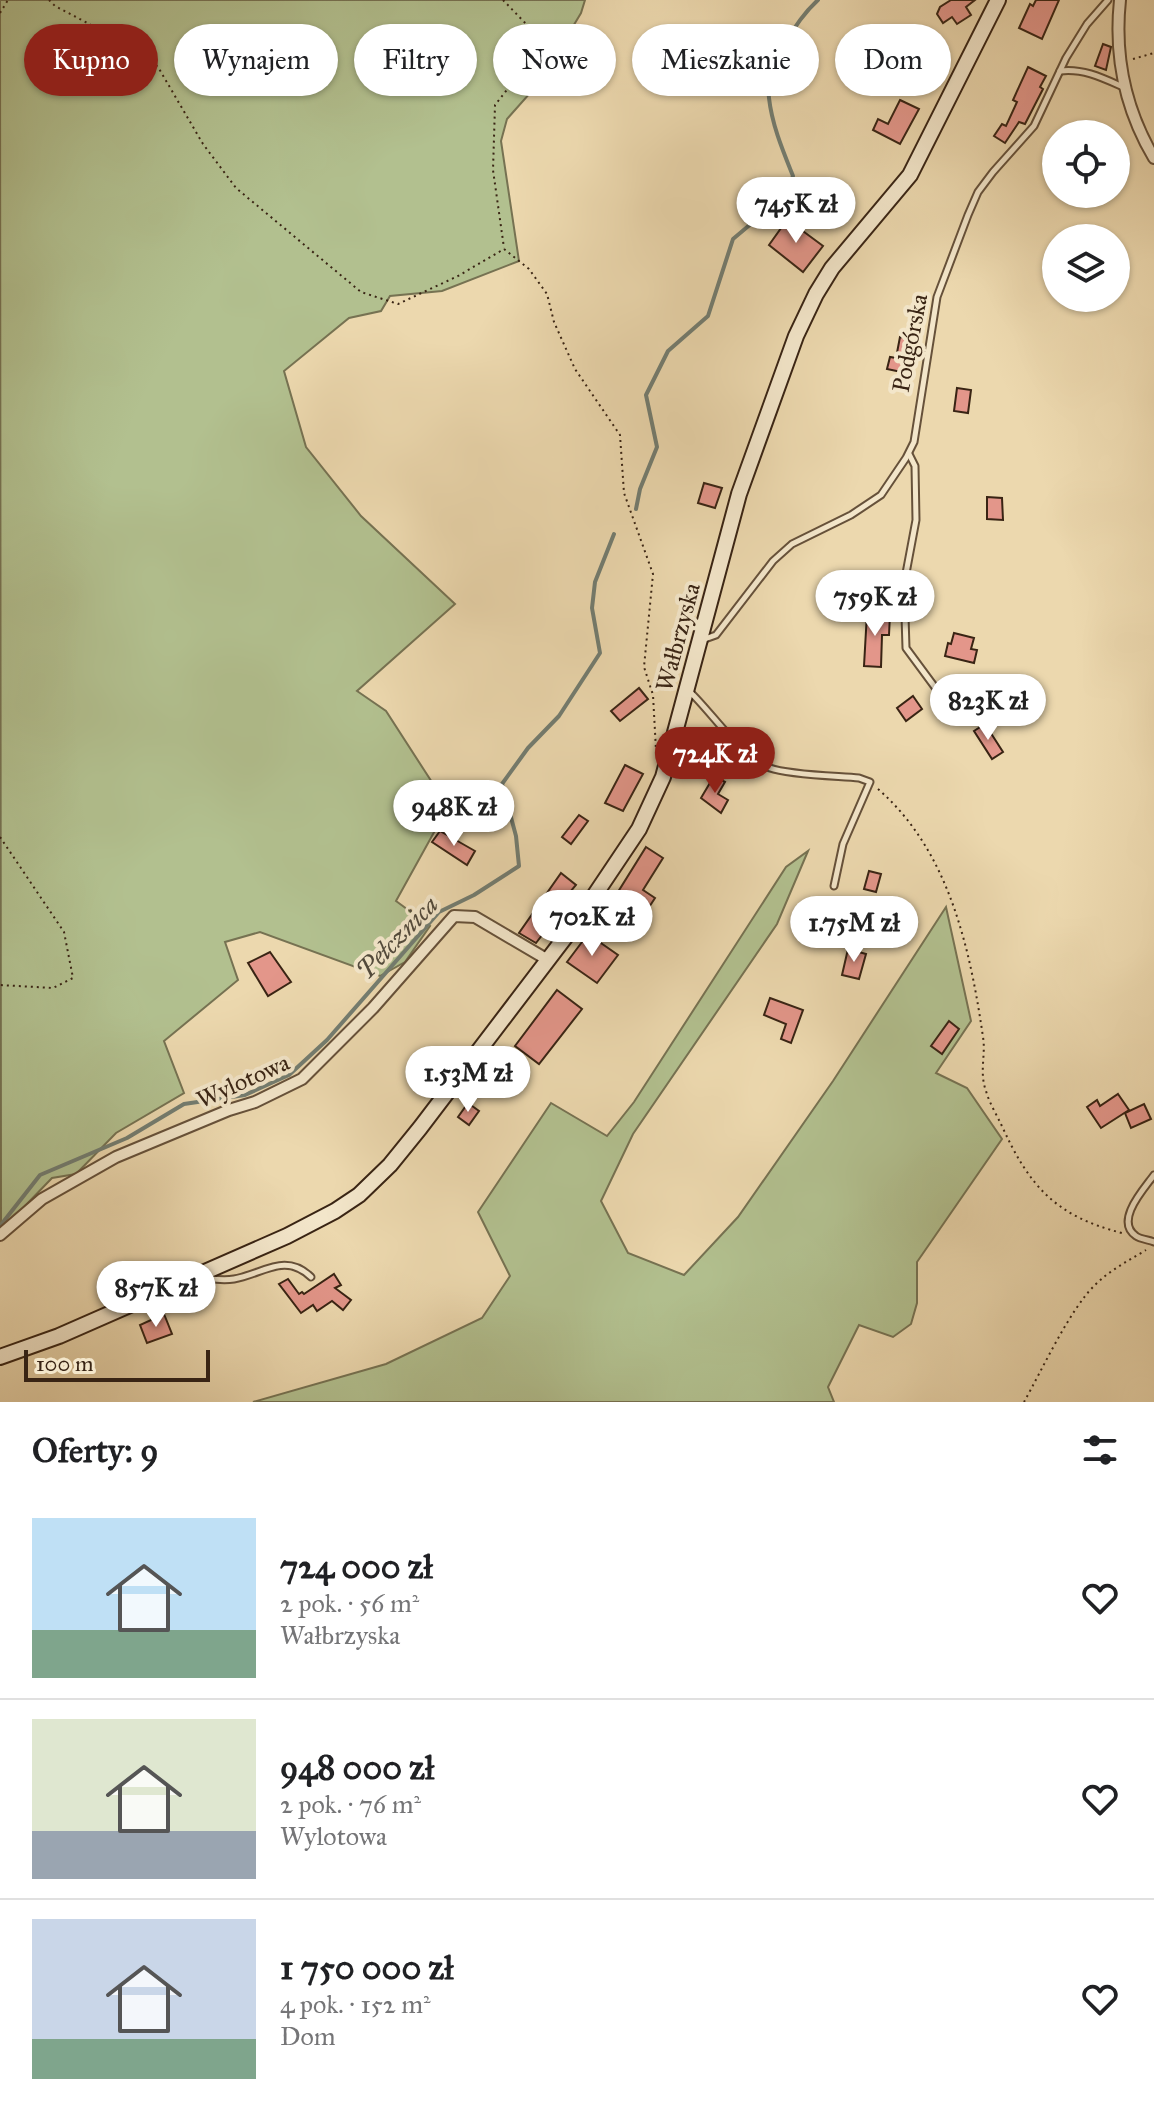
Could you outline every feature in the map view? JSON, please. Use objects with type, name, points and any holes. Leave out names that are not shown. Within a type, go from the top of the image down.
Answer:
[{"type":"main road","name":"Wałbrzyska","points":[[0,1357],[59,1336],[313,1224],[359,1195],[390,1165],[420,1128],[548,960],[616,867],[648,813],[663,777],[751,457],[780,375],[809,308],[832,268],[910,175],[998,0]]},
{"type":"street","points":[[1120,0],[1118,45],[1123,87],[1140,134],[1154,158]]},
{"type":"street","name":"Wylotowa","points":[[0,1235],[42,1199],[116,1157],[255,1102],[302,1079],[373,1008],[454,916],[475,917],[548,960]]},
{"type":"lane","name":"Podgórska","points":[[700,641],[716,635],[773,561],[792,544],[851,515],[881,495],[908,454],[914,442],[937,297],[963,226],[978,192],[1034,126],[1087,24],[1108,0]]},
{"type":"lane","points":[[1060,71],[1072,69],[1093,74],[1123,87]]},
{"type":"lane","points":[[908,454],[915,466],[916,520],[904,584],[906,648],[937,690]]},
{"type":"lane","points":[[687,689],[709,709],[736,743],[771,769],[859,778],[870,782],[843,844],[834,886]]},
{"type":"lane","points":[[1154,1175],[1129,1212],[1129,1227],[1135,1236],[1154,1244]]},
{"type":"lane","points":[[193,1277],[231,1280],[278,1265],[294,1265],[311,1277]]},
{"type":"path","points":[[0,13],[8,0]]},
{"type":"path","points":[[49,0],[137,49],[158,67],[203,144],[236,188],[361,292],[398,304],[458,276],[504,249]]},
{"type":"path","points":[[503,0],[530,28],[524,68],[495,105],[493,170],[504,249],[529,269],[547,294],[554,322],[575,369],[620,435],[624,493],[653,574],[644,667],[653,695],[656,763]]},
{"type":"path","points":[[1121,64],[1154,53]]},
{"type":"path","points":[[870,782],[888,798],[924,842],[948,889],[961,926],[984,1041],[981,1072],[986,1091],[1018,1162],[1036,1186],[1068,1212],[1097,1226],[1135,1236]]},
{"type":"path","points":[[0,837],[64,932],[73,978],[53,988],[0,985]]},
{"type":"path","points":[[1024,1402],[1092,1287],[1115,1268],[1154,1244]]},
{"type":"green space","points":[[0,0],[585,0],[574,24],[493,24],[493,96],[527,96],[507,119],[501,141],[519,261],[442,291],[390,296],[381,311],[349,318],[284,371],[306,447],[361,516],[455,604],[357,691],[386,711],[448,807],[396,901],[430,926],[405,962],[380,976],[260,932],[225,942],[238,980],[164,1041],[184,1093],[116,1133],[76,1174],[52,1178],[23,1208],[21,1223],[1,1235]]},
{"type":"green space","points":[[808,851],[777,924],[633,1134],[601,1201],[628,1253],[684,1275],[738,1217],[833,1081],[946,907],[971,1021],[936,1073],[967,1088],[1002,1139],[917,1262],[917,1303],[911,1324],[893,1337],[859,1325],[828,1387],[834,1402],[253,1402],[386,1364],[482,1318],[510,1276],[478,1212],[551,1103],[607,1136],[634,1102],[786,867]]},
{"type":"building","points":[[951,0],[975,0],[966,7],[971,15],[957,24],[952,17],[943,23],[937,14],[940,7]]},
{"type":"building","points":[[1036,0],[1059,0],[1042,39],[1019,28],[1030,4],[1033,6]]},
{"type":"building","points":[[1103,44],[1111,47],[1106,70],[1095,66]]},
{"type":"building","points":[[1028,67],[1046,76],[1040,87],[1043,89],[1025,124],[1019,122],[1005,143],[994,136],[1002,124],[1006,126],[1017,102],[1013,100]]},
{"type":"building","points":[[900,100],[919,109],[900,144],[873,130],[878,119],[888,124]]},
{"type":"building","points":[[789,217],[823,246],[803,272],[769,245]]},
{"type":"building","points":[[900,337],[917,340],[911,374],[887,369],[890,357],[896,358]]},
{"type":"building","points":[[957,388],[971,390],[968,413],[954,411]]},
{"type":"building","points":[[704,483],[722,488],[715,508],[698,503]]},
{"type":"building","points":[[987,497],[1002,498],[1003,520],[987,519]]},
{"type":"building","points":[[867,613],[890,614],[889,635],[882,635],[881,667],[864,666]]},
{"type":"building","points":[[954,633],[974,638],[971,649],[977,650],[974,663],[945,656]]},
{"type":"building","points":[[639,688],[648,699],[620,721],[611,711]]},
{"type":"building","points":[[913,696],[922,709],[906,721],[897,708]]},
{"type":"building","points":[[985,724],[1003,752],[992,759],[974,731]]},
{"type":"building","points":[[625,765],[643,774],[623,811],[605,803]]},
{"type":"building","points":[[714,776],[725,782],[718,794],[728,800],[721,813],[701,798]]},
{"type":"building","points":[[579,815],[588,821],[571,844],[562,837]]},
{"type":"building","points":[[440,831],[475,851],[467,865],[432,842]]},
{"type":"building","points":[[646,847],[663,858],[643,890],[655,898],[634,930],[622,921],[619,926],[603,916]]},
{"type":"building","points":[[869,871],[881,874],[876,892],[864,889]]},
{"type":"building","points":[[561,873],[576,885],[565,898],[568,901],[536,943],[519,933]]},
{"type":"building","points":[[588,934],[618,955],[597,983],[567,962]]},
{"type":"building","points":[[848,949],[866,954],[859,979],[842,975]]},
{"type":"building","points":[[270,952],[291,982],[268,996],[248,963]]},
{"type":"building","points":[[557,990],[582,1009],[539,1064],[515,1046]]},
{"type":"building","points":[[770,998],[803,1010],[791,1043],[781,1039],[786,1024],[764,1015]]},
{"type":"building","points":[[949,1021],[959,1029],[942,1054],[931,1046]]},
{"type":"building","points":[[1118,1094],[1129,1110],[1101,1128],[1087,1107],[1097,1100],[1100,1106]]},
{"type":"building","points":[[468,1103],[479,1111],[469,1125],[458,1117]]},
{"type":"building","points":[[1144,1104],[1151,1119],[1131,1128],[1125,1113]]},
{"type":"building","points":[[334,1274],[341,1285],[335,1288],[351,1300],[343,1310],[332,1301],[317,1311],[313,1305],[301,1313],[279,1284],[288,1279],[299,1294],[304,1294]]},
{"type":"building","points":[[164,1314],[172,1334],[147,1343],[140,1325]]},
{"type":"waterway","name":"Pełcznica","points":[[636,509],[640,489],[657,447],[646,395],[668,351],[708,316],[733,239],[783,197],[793,176],[778,138],[769,86],[784,45],[818,0]]},
{"type":"waterway","name":"Pełcznica","points":[[0,1226],[40,1175],[127,1138],[184,1104],[245,1095],[289,1075],[327,1040],[439,912],[474,895],[519,866],[516,836],[502,784],[528,748],[559,716],[600,653],[592,608],[595,582],[614,534]]}]
